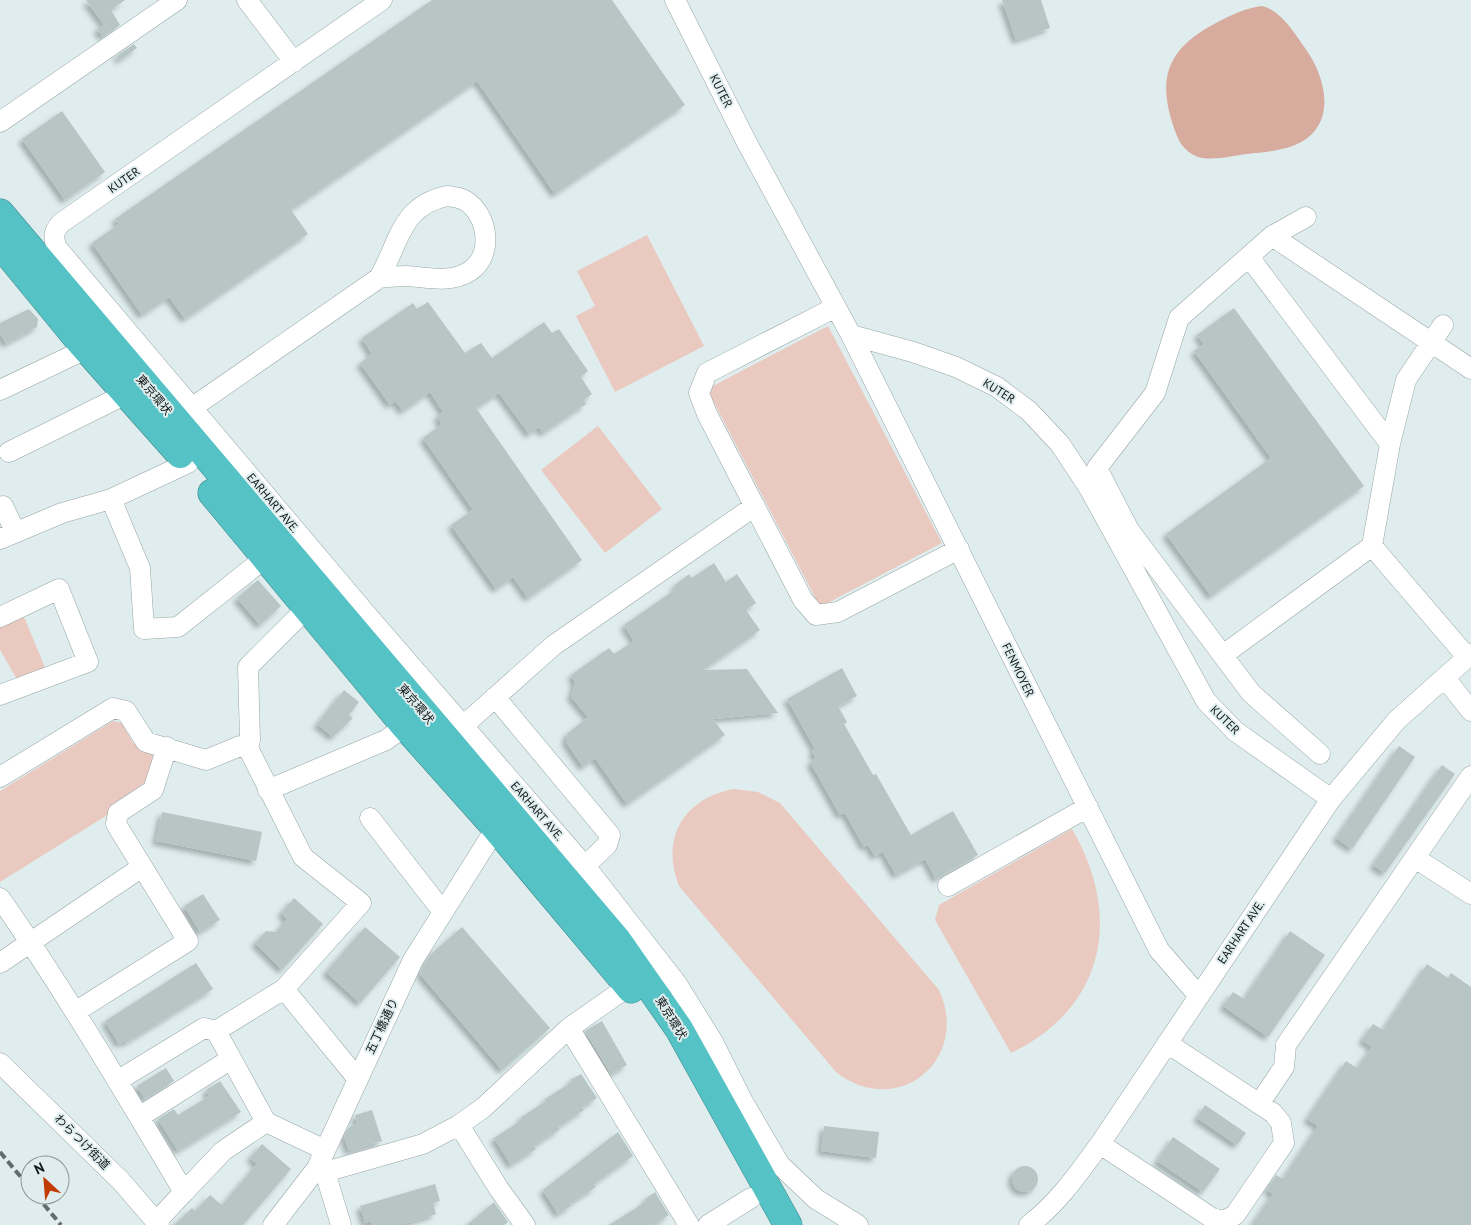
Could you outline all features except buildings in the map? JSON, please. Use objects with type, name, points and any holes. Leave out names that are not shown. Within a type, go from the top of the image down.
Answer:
[{"type":"highway","name":"東京環状","points":[[0,213],[504,822],[629,986],[672,1054],[766,1225]]},
{"type":"highway","name":"東京環状","points":[[2,250],[86,349],[188,462],[405,726],[504,822],[617,940],[662,1003],[788,1225]]},
{"type":"street","points":[[0,122],[176,0]]},
{"type":"street","points":[[247,0],[294,62]]},
{"type":"street","name":"KUTER","points":[[193,407],[62,256],[54,238],[54,230],[382,0]]},
{"type":"street","name":"KUTER","points":[[675,0],[746,141],[852,335],[913,352],[956,367],[997,388],[1030,411],[1060,444],[1089,488],[1206,701],[1234,731],[1331,799]]},
{"type":"street","points":[[193,407],[379,278],[390,258],[400,231],[410,215],[422,205],[447,196],[466,201],[474,208],[486,232],[486,248],[472,270],[447,280],[406,276],[379,278]]},
{"type":"street","points":[[1306,217],[1272,236],[1179,318],[1155,393],[1098,468],[1130,530],[1222,655],[1257,699],[1320,754]]},
{"type":"street","points":[[1272,236],[1471,369]]},
{"type":"street","points":[[1249,256],[1390,444]]},
{"type":"street","points":[[836,307],[707,373],[699,393],[803,600],[816,615],[838,612],[959,549]]},
{"type":"street","points":[[1222,655],[1372,546],[1390,444],[1406,380],[1443,325]]},
{"type":"street","name":"FENMOYER","points":[[852,335],[1159,950],[1198,996]]},
{"type":"street","points":[[0,390],[86,349]]},
{"type":"street","points":[[9,452],[126,394]]},
{"type":"street","name":"EARHART AVE.","points":[[193,407],[367,615],[585,866],[677,984],[713,1042],[742,1100],[780,1165],[816,1199],[858,1225]]},
{"type":"street","points":[[4,506],[8,535],[62,513],[111,499],[188,462]]},
{"type":"street","points":[[111,499],[140,568],[144,629],[178,627],[265,558]]},
{"type":"street","points":[[463,726],[554,645],[756,506]]},
{"type":"street","points":[[1372,546],[1469,656]]},
{"type":"street","points":[[0,617],[59,589],[88,662],[0,695]]},
{"type":"street","points":[[216,1032],[284,990],[361,903],[303,857],[248,748],[250,740],[248,667],[308,608]]},
{"type":"street","name":"EARHART AVE.","points":[[1029,1225],[1045,1213],[1069,1186],[1100,1144],[1331,799],[1391,727],[1469,656]]},
{"type":"street","points":[[1445,678],[1471,710]]},
{"type":"street","points":[[495,697],[610,835],[607,845],[585,866]]},
{"type":"street","points":[[0,776],[113,708],[126,711],[146,742],[206,760],[240,746],[248,748]]},
{"type":"street","points":[[268,790],[386,740],[405,726]]},
{"type":"street","points":[[75,1012],[188,941],[116,824],[118,813],[153,790],[167,747]]},
{"type":"street","points":[[1259,1104],[1284,1067],[1286,1045],[1471,776]]},
{"type":"street","points":[[948,886],[1088,807]]},
{"type":"street","points":[[370,818],[443,912]]},
{"type":"street","name":"五丁橋通り","points":[[273,1225],[322,1163],[357,1078],[413,960],[504,822]]},
{"type":"street","points":[[1415,858],[1471,894]]},
{"type":"street","points":[[0,963],[142,867]]},
{"type":"street","points":[[0,898],[31,942],[75,1012],[184,1192]]},
{"type":"street","points":[[322,1163],[423,1144],[460,1125],[483,1108],[570,1028],[629,986]]},
{"type":"street","points":[[284,990],[357,1078]]},
{"type":"street","points":[[118,1081],[204,1028],[216,1032],[266,1122],[322,1163],[340,1225]]},
{"type":"street","points":[[570,1028],[688,1225]]},
{"type":"street","points":[[1100,1144],[1212,1218],[1224,1221],[1235,1215],[1284,1143],[1281,1123],[1273,1112],[1167,1042]]},
{"type":"street","points":[[139,1116],[232,1059]]},
{"type":"street","name":"わらつけ街道","points":[[0,1063],[108,1168],[158,1223]]},
{"type":"street","points":[[158,1223],[184,1192],[224,1151],[266,1122]]},
{"type":"street","points":[[460,1125],[499,1190],[526,1225]]},
{"type":"street","points":[[708,1225],[751,1198]]},
{"type":"shaded area","points":[[1262,6],[1276,13],[1287,23],[1313,60],[1323,87],[1323,114],[1318,126],[1309,137],[1283,149],[1216,158],[1195,156],[1180,143],[1171,117],[1166,84],[1169,69],[1175,56],[1185,44],[1199,33],[1233,15],[1250,8]]},
{"type":"shaded area","points":[[647,235],[704,346],[615,392],[576,316],[595,306],[577,271]]},
{"type":"shaded area","points":[[828,326],[942,543],[820,607],[707,389]]},
{"type":"shaded area","points":[[598,426],[662,509],[605,553],[541,470]]},
{"type":"shaded area","points":[[22,612],[46,670],[18,681],[0,650],[0,623]]},
{"type":"shaded area","points":[[113,721],[122,723],[133,743],[160,752],[141,794],[0,882],[0,791]]},
{"type":"shaded area","points":[[734,789],[758,792],[780,803],[939,990],[946,1016],[945,1039],[937,1059],[922,1075],[904,1086],[882,1089],[859,1085],[836,1072],[679,886],[674,868],[673,852],[675,837],[681,823],[690,811],[702,801]]},
{"type":"shaded area","points":[[1072,829],[1088,862],[1097,894],[1100,926],[1096,957],[1085,985],[1067,1011],[1043,1034],[1011,1053],[935,920],[939,905]]},
{"type":"railway","points":[[0,1152],[20,1176]]},
{"type":"railway","points":[[44,1205],[61,1225]]}]
